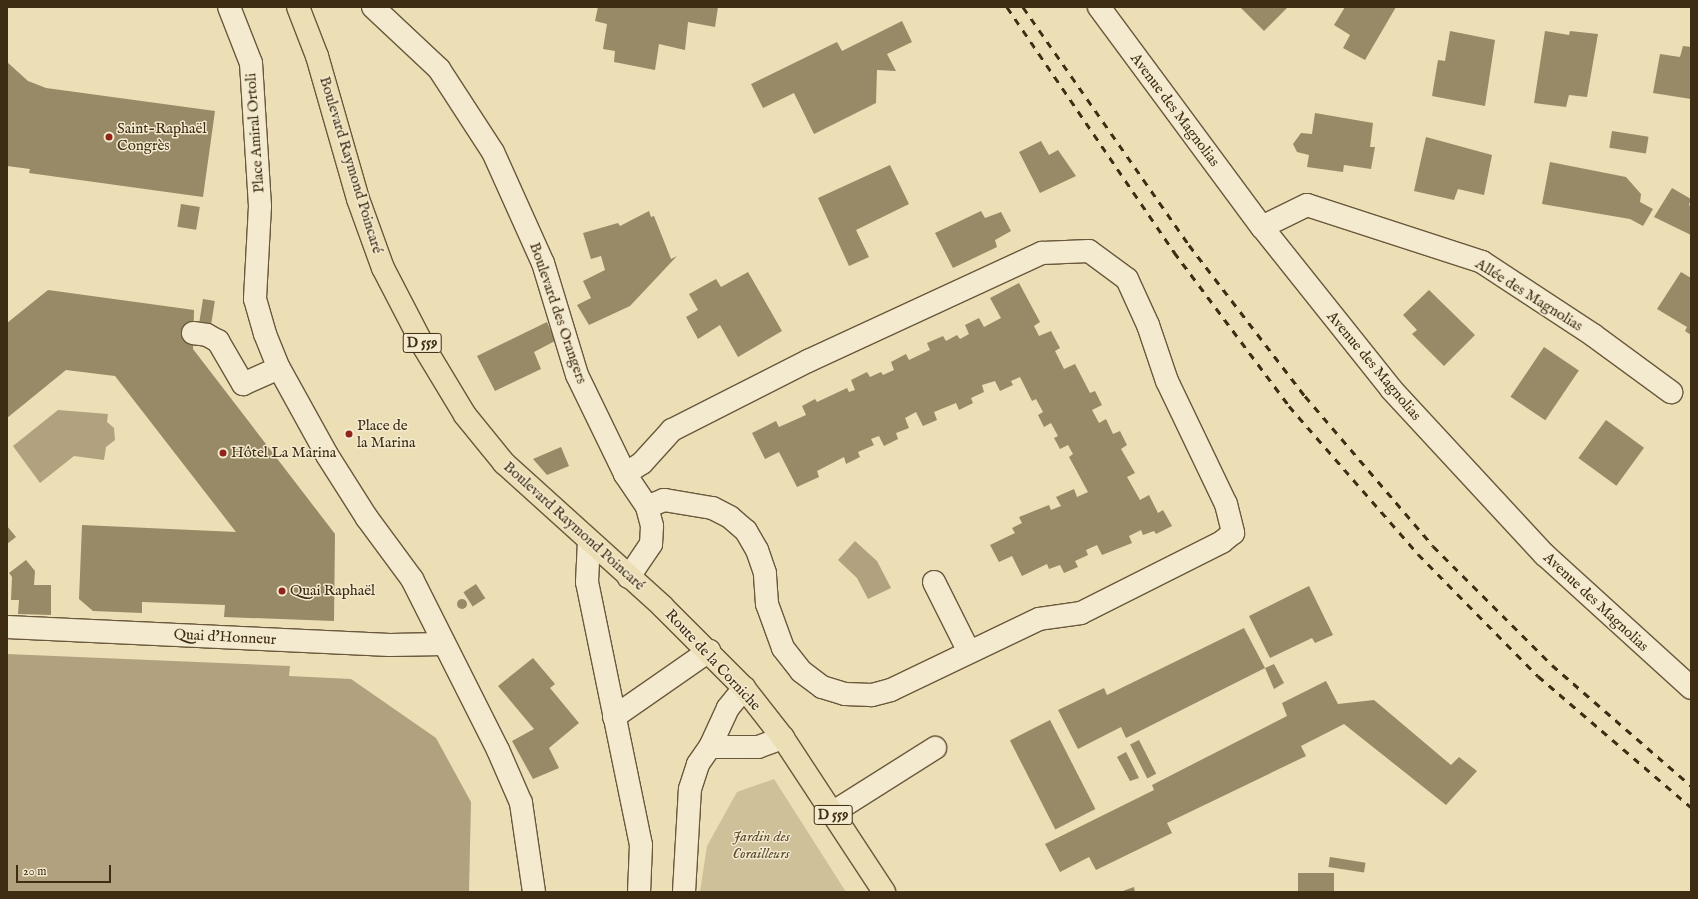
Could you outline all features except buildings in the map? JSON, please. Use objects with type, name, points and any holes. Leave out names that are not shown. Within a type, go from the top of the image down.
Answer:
[{"type":"main road","name":"Boulevard Raymond Poincaré","points":[[298,7],[317,56],[358,199],[383,268],[424,347],[465,415],[504,463],[628,577],[662,606]]},
{"type":"main road","name":"Route de la Corniche","points":[[662,606],[744,688],[783,738],[884,892]]},
{"type":"street","name":"Place Amiral Ortoli","points":[[229,7],[251,63],[260,206],[255,299],[265,334],[279,368]]},
{"type":"street","name":"Boulevard des Orangers","points":[[373,7],[439,69],[493,152],[543,263],[577,375],[625,474],[647,507],[652,526],[651,544],[628,577]]},
{"type":"street","name":"Avenue des Magnolias","points":[[1099,7],[1262,227],[1392,390],[1535,544],[1691,688]]},
{"type":"street","name":"Allée des Magnolias","points":[[1262,227],[1307,205],[1482,262],[1593,335],[1671,392]]},
{"type":"street","points":[[625,474],[642,463],[672,430],[808,361],[1042,253],[1090,251],[1127,279],[1148,325],[1167,381],[1226,504],[1233,533],[1222,542],[1081,614],[1039,619],[891,690],[872,695],[845,694],[822,687],[800,671],[783,648],[767,604],[765,573],[757,550],[746,531],[730,517],[712,508],[664,500],[647,507]]},
{"type":"street","points":[[193,333],[207,335],[218,341],[243,384],[279,368],[327,455],[367,518],[412,579],[498,750],[521,803],[534,892]]},
{"type":"street","points":[[589,541],[587,582],[641,846],[639,892]]},
{"type":"street","points":[[934,582],[969,652]]},
{"type":"street","name":"Quai d'Honneur","points":[[7,626],[390,645],[444,644]]},
{"type":"street","points":[[614,717],[708,651]]},
{"type":"street","points":[[684,892],[690,789],[698,764],[710,747],[728,708],[744,688]]},
{"type":"street","points":[[710,747],[758,747],[783,738]]},
{"type":"street","points":[[832,813],[935,748]]},
{"type":"green space","name":"Jardin des Corailleurs","points":[[774,779],[846,892],[700,892],[707,846],[737,792]]},
{"type":"shaded area","points":[[58,410],[108,414],[107,422],[114,428],[115,440],[106,447],[104,460],[74,456],[40,483],[13,446]]},
{"type":"shaded area","points":[[855,541],[877,561],[891,588],[868,599],[857,578],[838,560]]},
{"type":"shaded area","points":[[7,654],[290,666],[289,676],[351,679],[436,738],[471,802],[469,892],[7,892]]},
{"type":"railway","points":[[1007,7],[1174,252],[1289,406],[1418,554],[1538,676],[1691,807]]},
{"type":"railway","points":[[1023,7],[1189,245],[1305,396],[1433,546],[1552,665],[1691,786]]},
{"type":"place","name":"Saint-Raphaël Congrès","points":[[109,137]]},
{"type":"place","name":"Place de la Marina","points":[[349,434]]},
{"type":"place","name":"Hôtel La Marina","points":[[223,453]]},
{"type":"place","name":"Quai Raphaël","points":[[282,591]]}]
